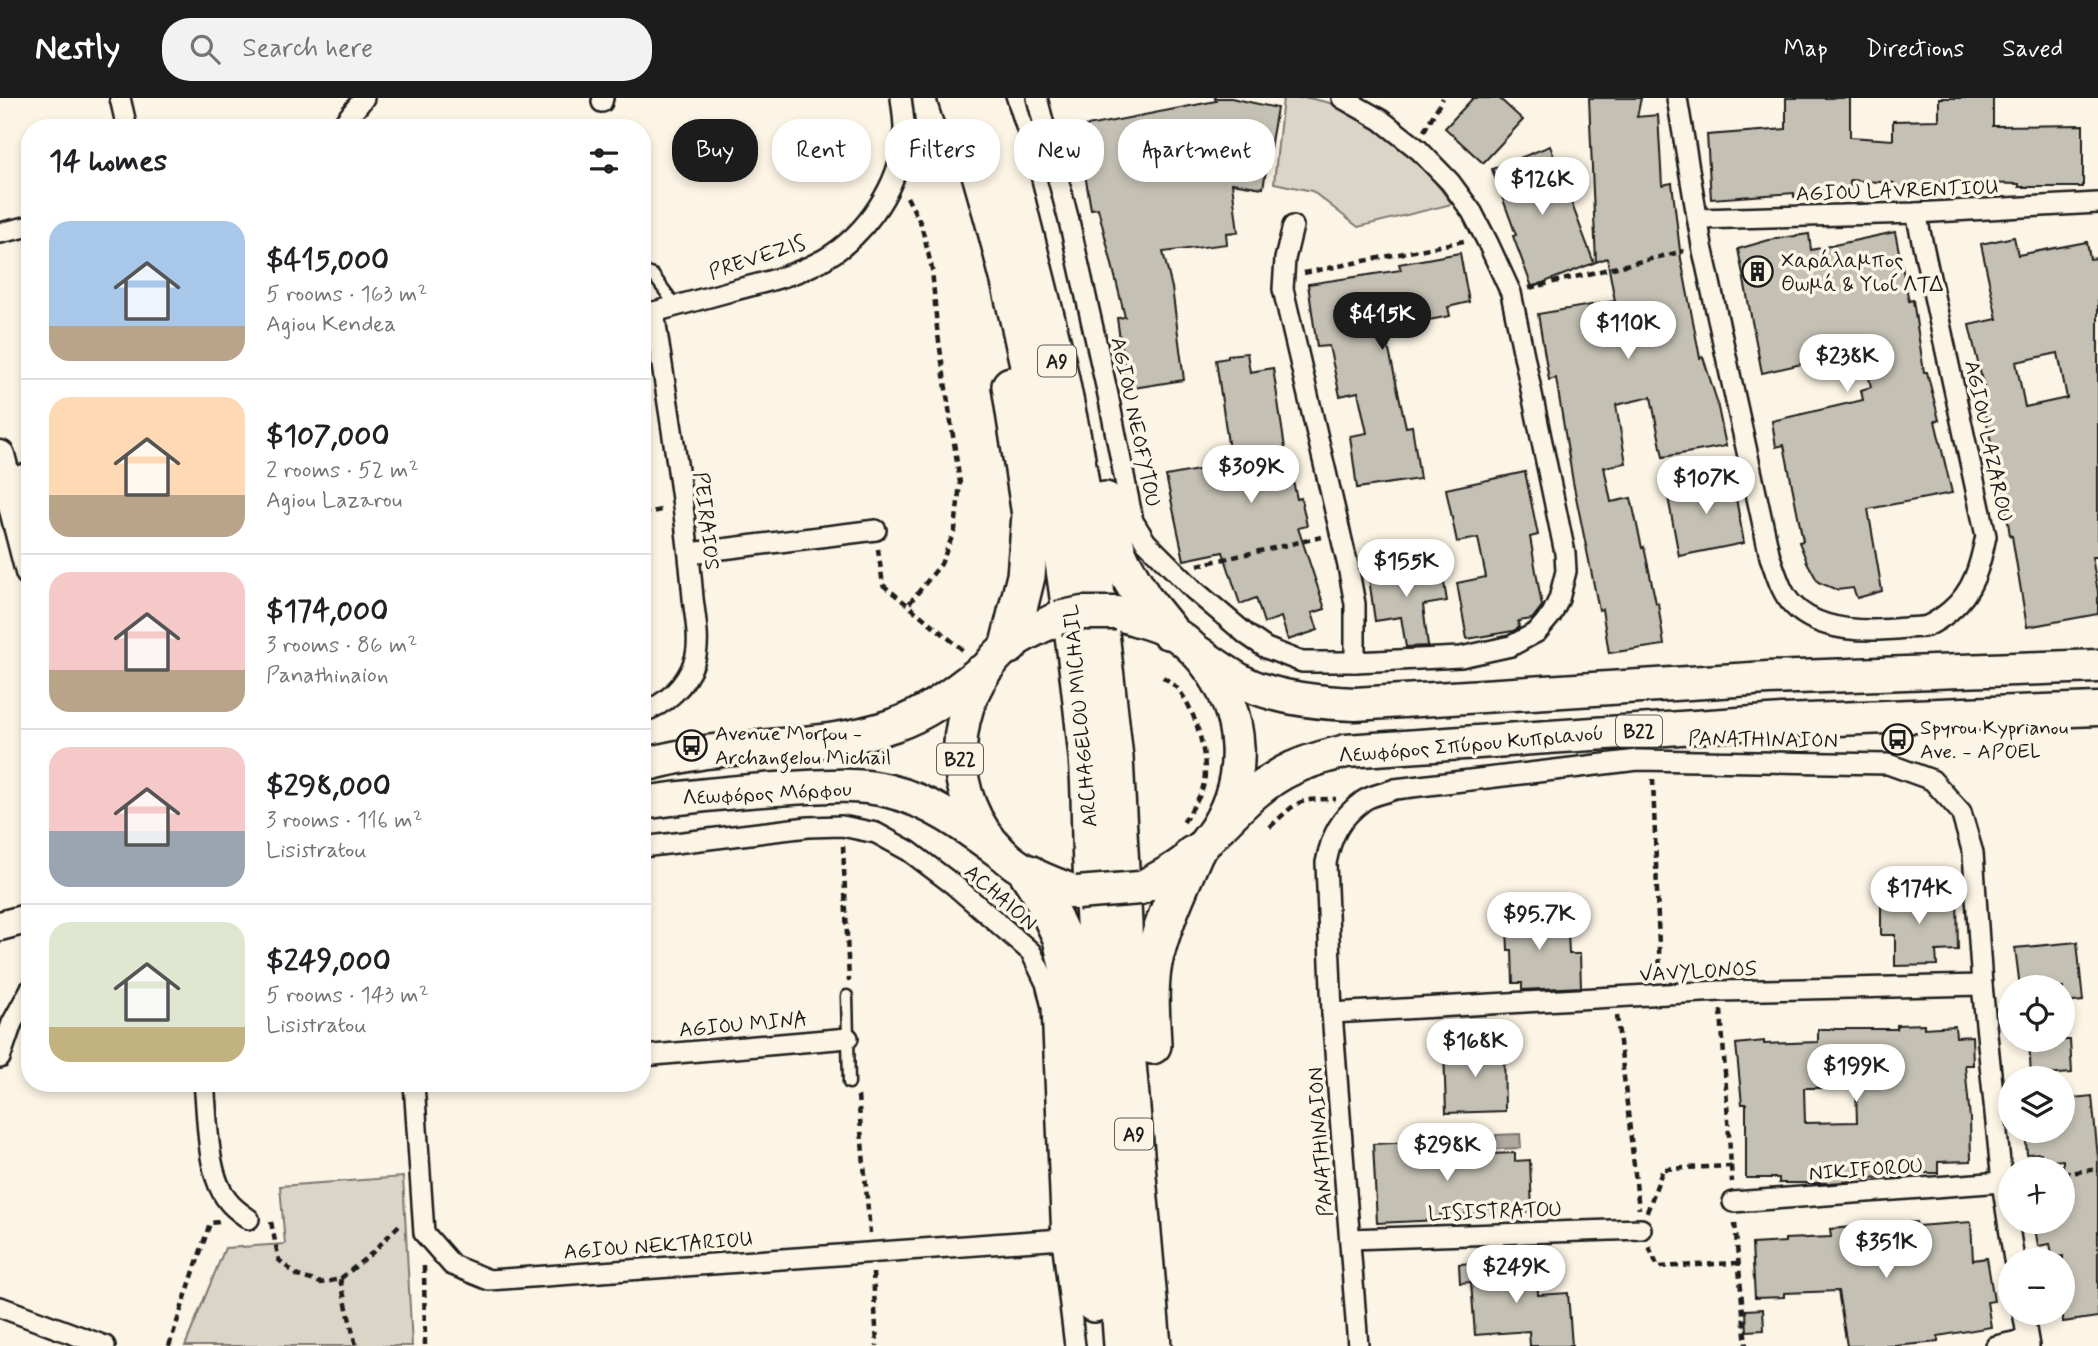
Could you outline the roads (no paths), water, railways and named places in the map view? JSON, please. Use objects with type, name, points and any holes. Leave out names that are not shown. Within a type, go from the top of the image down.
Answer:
[{"type":"highway","points":[[934,98],[952,145],[1008,367],[1031,515],[1026,576],[988,652]]},
{"type":"highway","name":"ARCHAGELOU MICHAIL","points":[[957,98],[1008,273],[1031,367],[1065,559],[1088,760],[1103,1064],[1123,1346]]},
{"type":"highway","name":"ARCHAGELOU MICHAIL","points":[[985,98],[1010,177],[1056,360],[1091,552],[1114,758],[1128,1063],[1152,1346]]},
{"type":"highway","points":[[1010,98],[1043,215],[1077,357],[1117,552],[1143,599],[1182,640]]},
{"type":"highway","points":[[1178,1346],[1152,1059],[1150,1006],[1153,964],[1170,908],[1201,847]]},
{"type":"highway","points":[[1015,863],[1040,891],[1062,938],[1069,971],[1098,1346]]},
{"type":"main road","points":[[12,469],[21,520]]},
{"type":"main road","name":"B22","points":[[1082,613],[1116,613],[1182,640],[1217,677],[1232,708],[1238,742],[1236,776],[1226,809],[1201,847],[1174,870],[1140,888],[1077,893],[1015,863],[976,820],[961,780],[959,738],[970,698],[988,652],[1058,618],[1082,613]]},
{"type":"main road","name":"Λεωφόρος Σπύρου Κυπριανού","points":[[1182,640],[1249,685],[1322,703],[1355,704],[1768,678],[2098,666]]},
{"type":"main road","name":"Λεωφόρος Μόρφου","points":[[651,763],[712,751],[837,740],[894,725],[947,698],[988,652]]},
{"type":"main road","name":"Λεωφόρος Σπύρου Κυπριανού","points":[[1201,847],[1259,790],[1290,769],[1317,758],[1346,751],[1783,721],[2098,709]]},
{"type":"main road","name":"Λεωφόρος Μόρφου","points":[[651,802],[719,792],[845,785],[889,790],[933,808],[960,823],[1015,863]]},
{"type":"main road","points":[[0,926],[21,920]]},
{"type":"street","points":[[120,98],[125,119]]},
{"type":"street","points":[[347,119],[364,98]]},
{"type":"street","name":"PREVEZIS","points":[[651,312],[785,277],[820,262],[842,246],[865,224],[884,200],[903,146],[901,98]]},
{"type":"street","name":"AGIOU NEOFYTOU","points":[[1037,98],[1069,221],[1133,520],[1146,542],[1247,635],[1266,648],[1302,662],[1355,663],[1461,657],[1511,646],[1537,632],[1552,614],[1566,571],[1565,553],[1511,293],[1472,212],[1450,182],[1414,146],[1381,120],[1342,98]]},
{"type":"street","name":"AGIOU LAZAROU","points":[[1677,98],[1702,246],[1770,557],[1791,604],[1804,615],[1821,623],[1856,630],[1927,626],[1950,611],[1970,589],[1980,565],[1986,536],[1916,213]]},
{"type":"street","name":"AGIOU LAVRENTIOU","points":[[1698,219],[1916,213],[2098,203]]},
{"type":"street","points":[[1293,226],[1285,259],[1283,289],[1355,604],[1355,663]]},
{"type":"street","points":[[0,233],[21,228]]},
{"type":"street","name":"PEIRAIOS","points":[[651,330],[690,553],[697,638],[696,660],[687,678],[671,697],[651,707]]},
{"type":"street","points":[[690,553],[876,530]]},
{"type":"street","name":"PANATHINAION","points":[[1358,1346],[1332,1013],[1326,863],[1330,841],[1339,825],[1364,800],[1395,789],[1638,760],[1888,764],[1932,780],[1961,812],[1973,853],[1982,985],[1999,1157]]},
{"type":"street","name":"ACHAION","points":[[651,846],[808,827],[842,826],[876,833],[909,851],[983,909],[1031,952],[1046,983],[1052,1007],[1062,1239],[1075,1346]]},
{"type":"street","name":"VAVYLONOS","points":[[1332,1013],[1720,991],[1982,985]]},
{"type":"street","points":[[0,1058],[12,1023],[21,1006]]},
{"type":"street","name":"AGIOU MINA","points":[[651,1055],[848,1038]]},
{"type":"street","points":[[205,1092],[213,1164],[219,1187],[229,1203],[249,1219]]},
{"type":"street","name":"AGIOU NEKTARIOU","points":[[415,1092],[424,1233],[452,1265],[489,1280],[1062,1239]]},
{"type":"street","name":"NIKIFOROU","points":[[1733,1202],[1998,1182]]},
{"type":"street","name":"LISISTRATOU","points":[[1350,1239],[1641,1229]]},
{"type":"street","points":[[0,1307],[105,1346]]},
{"type":"street","points":[[1996,1346],[2028,1343],[2025,1325]]},
{"type":"lane","points":[[651,274],[676,306]]},
{"type":"lane","points":[[847,996],[849,1083]]},
{"type":"place","name":"Χαράλαμπος Θωμά & Υιοί ΛΤΔ","points":[[1758,272]]},
{"type":"place","name":"Spyrou Kyprianou Ave. - APOEL","points":[[1897,739]]},
{"type":"place","name":"Avenue Morfou - Archangelou Michail","points":[[692,745]]}]
